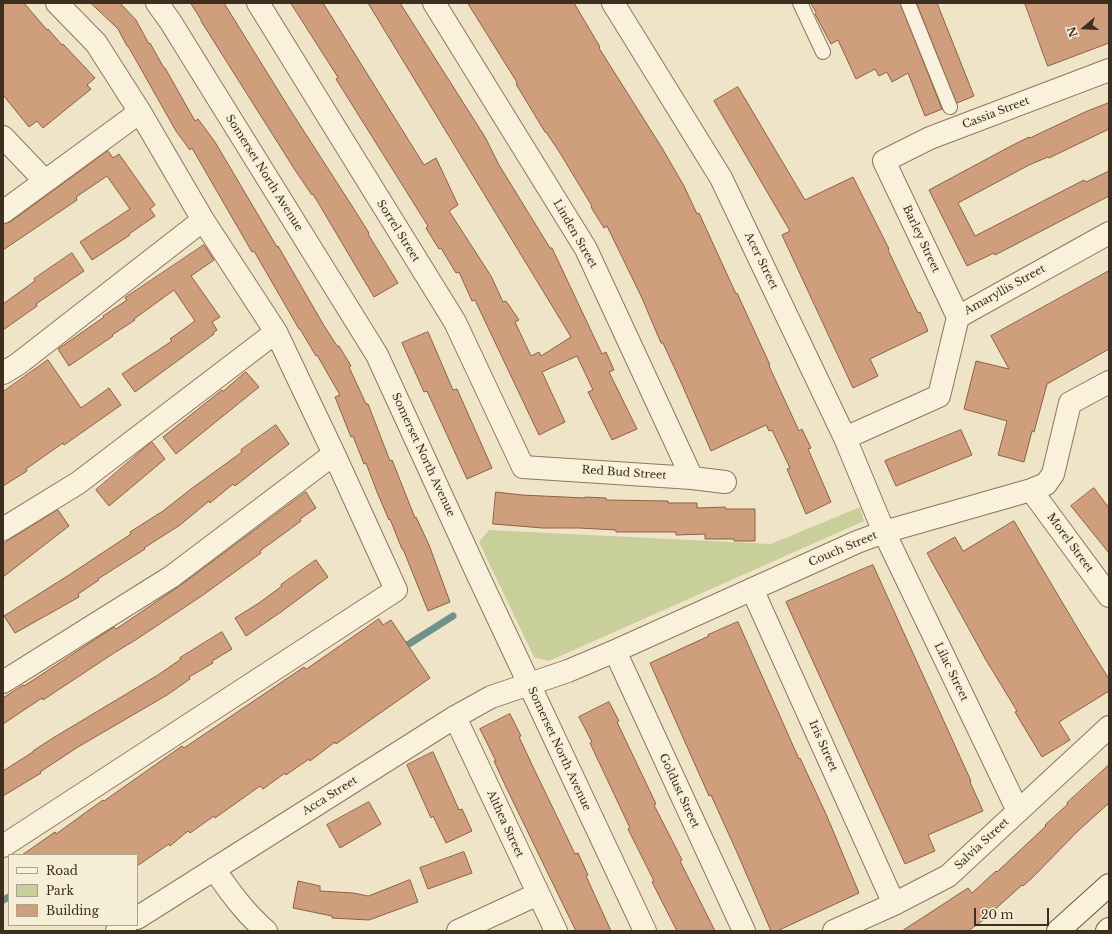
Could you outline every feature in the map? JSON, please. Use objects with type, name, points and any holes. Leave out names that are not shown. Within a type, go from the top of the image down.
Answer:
[{"type":"street","points":[[3,846],[396,590],[276,332],[203,220],[140,112],[96,43],[57,3]]},
{"type":"street","name":"Somerset North Avenue","points":[[157,3],[170,21],[377,355],[645,931]]},
{"type":"street","name":"Sorrel Street","points":[[258,3],[455,322],[523,467]]},
{"type":"street","name":"Linden Street","points":[[434,3],[586,249],[692,478]]},
{"type":"street","name":"Acer Street","points":[[613,3],[721,178],[845,438],[884,532]]},
{"type":"street","name":"Cassia Street","points":[[884,161],[930,138],[1109,70]]},
{"type":"street","points":[[3,212],[140,112]]},
{"type":"street","points":[[3,137],[45,181]]},
{"type":"street","name":"Barley Street","points":[[884,161],[958,317]]},
{"type":"street","points":[[3,373],[18,364],[203,220]]},
{"type":"street","name":"Amaryllis Street","points":[[845,438],[939,396],[958,317],[1109,233]]},
{"type":"street","points":[[3,529],[78,483],[276,332]]},
{"type":"street","name":"Couch Street","points":[[529,684],[568,671],[615,651],[857,542],[884,532],[1031,490],[1046,484],[1053,474],[1070,403],[1109,382]]},
{"type":"street","points":[[3,682],[171,577],[334,454]]},
{"type":"street","name":"Red Bud Street","points":[[523,467],[692,478],[725,482]]},
{"type":"street","name":"Morel Street","points":[[1031,490],[1109,596]]},
{"type":"street","name":"Lilac Street","points":[[884,532],[1018,811]]},
{"type":"street","name":"Iris Street","points":[[752,589],[894,904]]},
{"type":"street","name":"Goldust Street","points":[[615,651],[744,931]]},
{"type":"street","name":"Acca Street","points":[[138,917],[455,718],[491,697],[529,684]]},
{"type":"street","name":"Althea Street","points":[[455,718],[556,931]]},
{"type":"street","name":"Salvia Street","points":[[834,931],[894,904],[948,876],[1109,727]]},
{"type":"street","points":[[214,869],[234,897],[254,921],[266,931]]},
{"type":"street","points":[[1058,931],[1109,885]]},
{"type":"street","points":[[458,931],[538,894]]},
{"type":"lane","points":[[800,3],[823,52]]},
{"type":"lane","points":[[908,3],[950,107]]},
{"type":"green space","points":[[860,507],[864,521],[549,661],[534,657],[479,542],[489,530],[771,544]]},
{"type":"building","points":[[3,3],[24,3],[47,30],[48,29],[95,78],[87,85],[91,89],[43,128],[37,121],[29,127],[3,95]]},
{"type":"building","points":[[91,3],[120,3],[136,20],[195,121],[198,119],[215,142],[323,324],[351,366],[349,367],[366,404],[368,404],[390,461],[392,460],[415,518],[416,517],[429,545],[450,602],[428,611],[366,463],[364,464],[353,436],[351,437],[335,397],[340,395],[317,355],[316,356],[299,329],[254,251],[252,252],[192,148],[190,150],[176,131],[118,29]]},
{"type":"building","points":[[191,3],[224,3],[369,233],[368,234],[398,283],[374,297],[313,194],[312,195],[295,170]]},
{"type":"building","points":[[291,3],[323,3],[424,165],[436,158],[458,205],[449,211],[491,276],[503,302],[506,301],[519,320],[515,322],[531,356],[539,352],[541,356],[571,337],[368,3],[400,3],[485,137],[499,165],[550,248],[552,248],[602,354],[606,352],[614,370],[609,372],[637,429],[612,440],[588,392],[593,390],[577,356],[542,372],[565,422],[539,435],[475,300],[472,301],[459,272],[456,273],[441,248],[439,249],[426,228],[428,226],[336,79],[338,78]]},
{"type":"building","points":[[468,3],[574,3],[600,47],[599,48],[662,148],[684,186],[697,214],[699,213],[799,431],[802,429],[811,448],[808,449],[831,502],[806,514],[787,469],[790,468],[772,430],[769,431],[766,425],[711,451],[663,343],[661,343],[642,298],[607,226],[604,228]]},
{"type":"building","points":[[811,3],[900,3],[942,109],[925,116],[908,73],[892,82],[887,72],[879,76],[875,69],[856,79],[838,40],[831,44],[815,14],[816,13]]},
{"type":"building","points":[[917,3],[937,3],[974,96],[957,103]]},
{"type":"building","points":[[1025,3],[1109,3],[1109,43],[1048,66]]},
{"type":"building","points":[[738,87],[805,200],[853,177],[928,331],[870,359],[878,376],[853,388],[782,235],[790,231],[714,101]]},
{"type":"building","points":[[1109,103],[1109,129],[1049,158],[1048,157],[1029,165],[958,203],[975,236],[1084,180],[1086,182],[1109,171],[1109,196],[995,255],[994,253],[967,266],[929,190],[1029,137],[1030,138],[1085,112]]},
{"type":"building","points":[[108,151],[113,158],[119,154],[155,205],[150,209],[155,216],[129,234],[130,235],[92,260],[80,242],[130,209],[107,176],[76,197],[77,200],[3,250],[3,224],[10,222]]},
{"type":"building","points":[[204,245],[214,260],[191,276],[220,317],[212,322],[217,330],[213,333],[214,334],[135,392],[122,374],[172,341],[170,339],[195,321],[174,290],[134,319],[135,320],[112,335],[113,336],[69,366],[58,349],[127,300],[125,298]]},
{"type":"building","points":[[72,253],[84,271],[36,304],[37,306],[3,330],[3,304],[35,281],[34,279]]},
{"type":"building","points":[[1109,271],[1109,349],[1047,384],[1024,462],[998,455],[1007,421],[964,409],[976,361],[1009,369],[991,336]]},
{"type":"building","points":[[428,332],[453,390],[457,389],[492,468],[467,479],[427,391],[424,392],[402,343]]},
{"type":"building","points":[[48,360],[81,408],[109,388],[121,405],[64,445],[63,443],[26,469],[27,471],[3,486],[3,392]]},
{"type":"building","points":[[246,372],[259,387],[176,454],[163,437]]},
{"type":"building","points":[[276,425],[289,444],[235,486],[233,484],[210,503],[209,501],[180,525],[98,579],[99,580],[78,594],[79,597],[15,633],[4,616],[131,534],[130,532],[163,511],[242,452],[241,450]]},
{"type":"building","points":[[961,430],[972,455],[896,486],[885,461]]},
{"type":"building","points":[[152,442],[165,459],[109,506],[96,490]]},
{"type":"building","points":[[1094,488],[1109,508],[1109,553],[1071,506]]},
{"type":"building","points":[[306,492],[316,508],[260,551],[261,553],[203,595],[137,639],[3,724],[3,698],[23,685],[24,686],[114,627],[116,629],[178,587]]},
{"type":"building","points":[[496,492],[522,495],[606,498],[606,500],[697,503],[697,508],[725,507],[726,509],[755,509],[755,541],[705,539],[705,534],[676,535],[676,532],[616,532],[616,530],[543,528],[493,524]]},
{"type":"building","points":[[58,510],[69,526],[3,577],[3,544]]},
{"type":"building","points":[[1014,521],[1109,679],[1109,691],[1059,722],[1070,740],[1042,757],[1015,712],[1017,711],[986,660],[927,553],[955,537],[963,551]]},
{"type":"building","points":[[316,560],[328,577],[246,636],[235,618],[259,603]]},
{"type":"building","points":[[873,565],[971,781],[970,782],[983,811],[928,835],[935,851],[905,864],[786,602]]},
{"type":"building","points":[[379,619],[383,625],[391,620],[430,678],[336,744],[335,742],[310,761],[309,759],[286,775],[285,773],[263,789],[260,786],[215,818],[214,816],[190,833],[188,831],[170,846],[169,844],[138,865],[138,854],[23,854],[55,832],[56,834],[182,746],[184,748],[304,667],[306,669]]},
{"type":"building","points":[[738,622],[799,759],[800,758],[826,814],[859,893],[777,931],[771,931],[736,850],[711,795],[709,796],[650,663]]},
{"type":"building","points":[[222,632],[232,649],[212,661],[213,663],[189,677],[190,679],[167,695],[78,747],[40,772],[41,773],[3,796],[3,771],[53,738],[158,675],[181,659],[180,658]]},
{"type":"building","points":[[609,702],[656,804],[654,805],[682,860],[680,861],[715,931],[677,931],[652,882],[654,881],[628,829],[630,828],[590,743],[592,742],[579,717]]},
{"type":"building","points":[[510,714],[521,736],[519,737],[575,854],[578,853],[588,875],[586,876],[611,931],[576,931],[506,787],[494,761],[496,761],[480,729]]},
{"type":"building","points":[[433,752],[459,810],[462,809],[472,831],[446,843],[433,816],[431,818],[407,765]]},
{"type":"building","points":[[1109,765],[1109,803],[1079,830],[1032,878],[1023,886],[1022,885],[982,921],[968,931],[902,931],[968,888],[972,893],[996,871],[997,872],[1046,826],[1045,825],[1068,804],[1067,803]]},
{"type":"building","points":[[369,802],[381,824],[340,848],[327,825]]},
{"type":"building","points":[[464,852],[472,873],[428,889],[420,868]]},
{"type":"building","points":[[410,880],[418,902],[369,920],[332,918],[332,916],[293,908],[298,881],[320,886],[320,891],[353,893],[368,896]]},
{"type":"waterway","points":[[401,649],[453,616]]},
{"type":"waterway","points":[[3,900],[8,898]]}]
